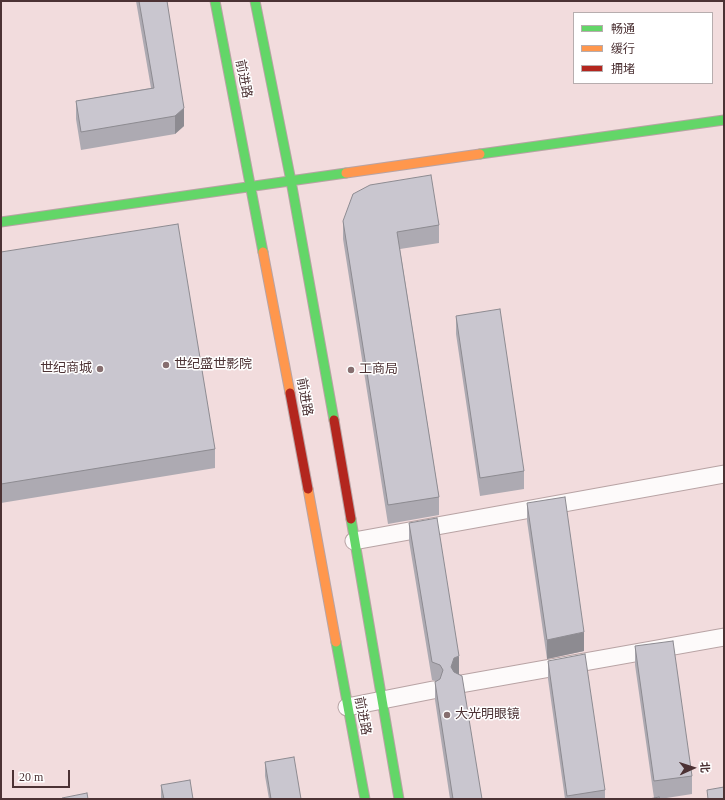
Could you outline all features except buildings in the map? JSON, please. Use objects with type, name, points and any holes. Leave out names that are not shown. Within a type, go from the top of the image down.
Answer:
[{"type":"main road","name":"前进路","points":[[215,1],[281,341],[365,799]]},
{"type":"main road","name":"前进路","points":[[255,1],[291,181],[326,374],[399,799]]},
{"type":"main road","points":[[1,222],[724,120]]},
{"type":"street","points":[[354,541],[724,474]]},
{"type":"street","points":[[461,684],[724,637]]},
{"type":"street","points":[[347,707],[433,690]]},
{"type":"traffic: fast","points":[[215,1],[263,252]]},
{"type":"traffic: fast","points":[[255,1],[291,181],[334,420]]},
{"type":"traffic: fast","points":[[480,154],[724,120]]},
{"type":"traffic: fast","points":[[1,222],[346,173]]},
{"type":"traffic: fast","points":[[351,519],[399,799]]},
{"type":"traffic: fast","points":[[336,642],[365,799]]},
{"type":"traffic: slow","points":[[346,173],[480,154]]},
{"type":"traffic: slow","points":[[263,252],[290,393]]},
{"type":"traffic: slow","points":[[308,489],[336,642]]},
{"type":"traffic: jam","points":[[290,393],[308,489]]},
{"type":"traffic: jam","points":[[334,420],[351,519]]},
{"type":"place","name":"世纪盛世影院","points":[[166,365]]},
{"type":"place","name":"世纪商城","points":[[100,369]]},
{"type":"place","name":"工商局","points":[[351,370]]},
{"type":"place","name":"大光明眼镜","points":[[447,715]]}]
